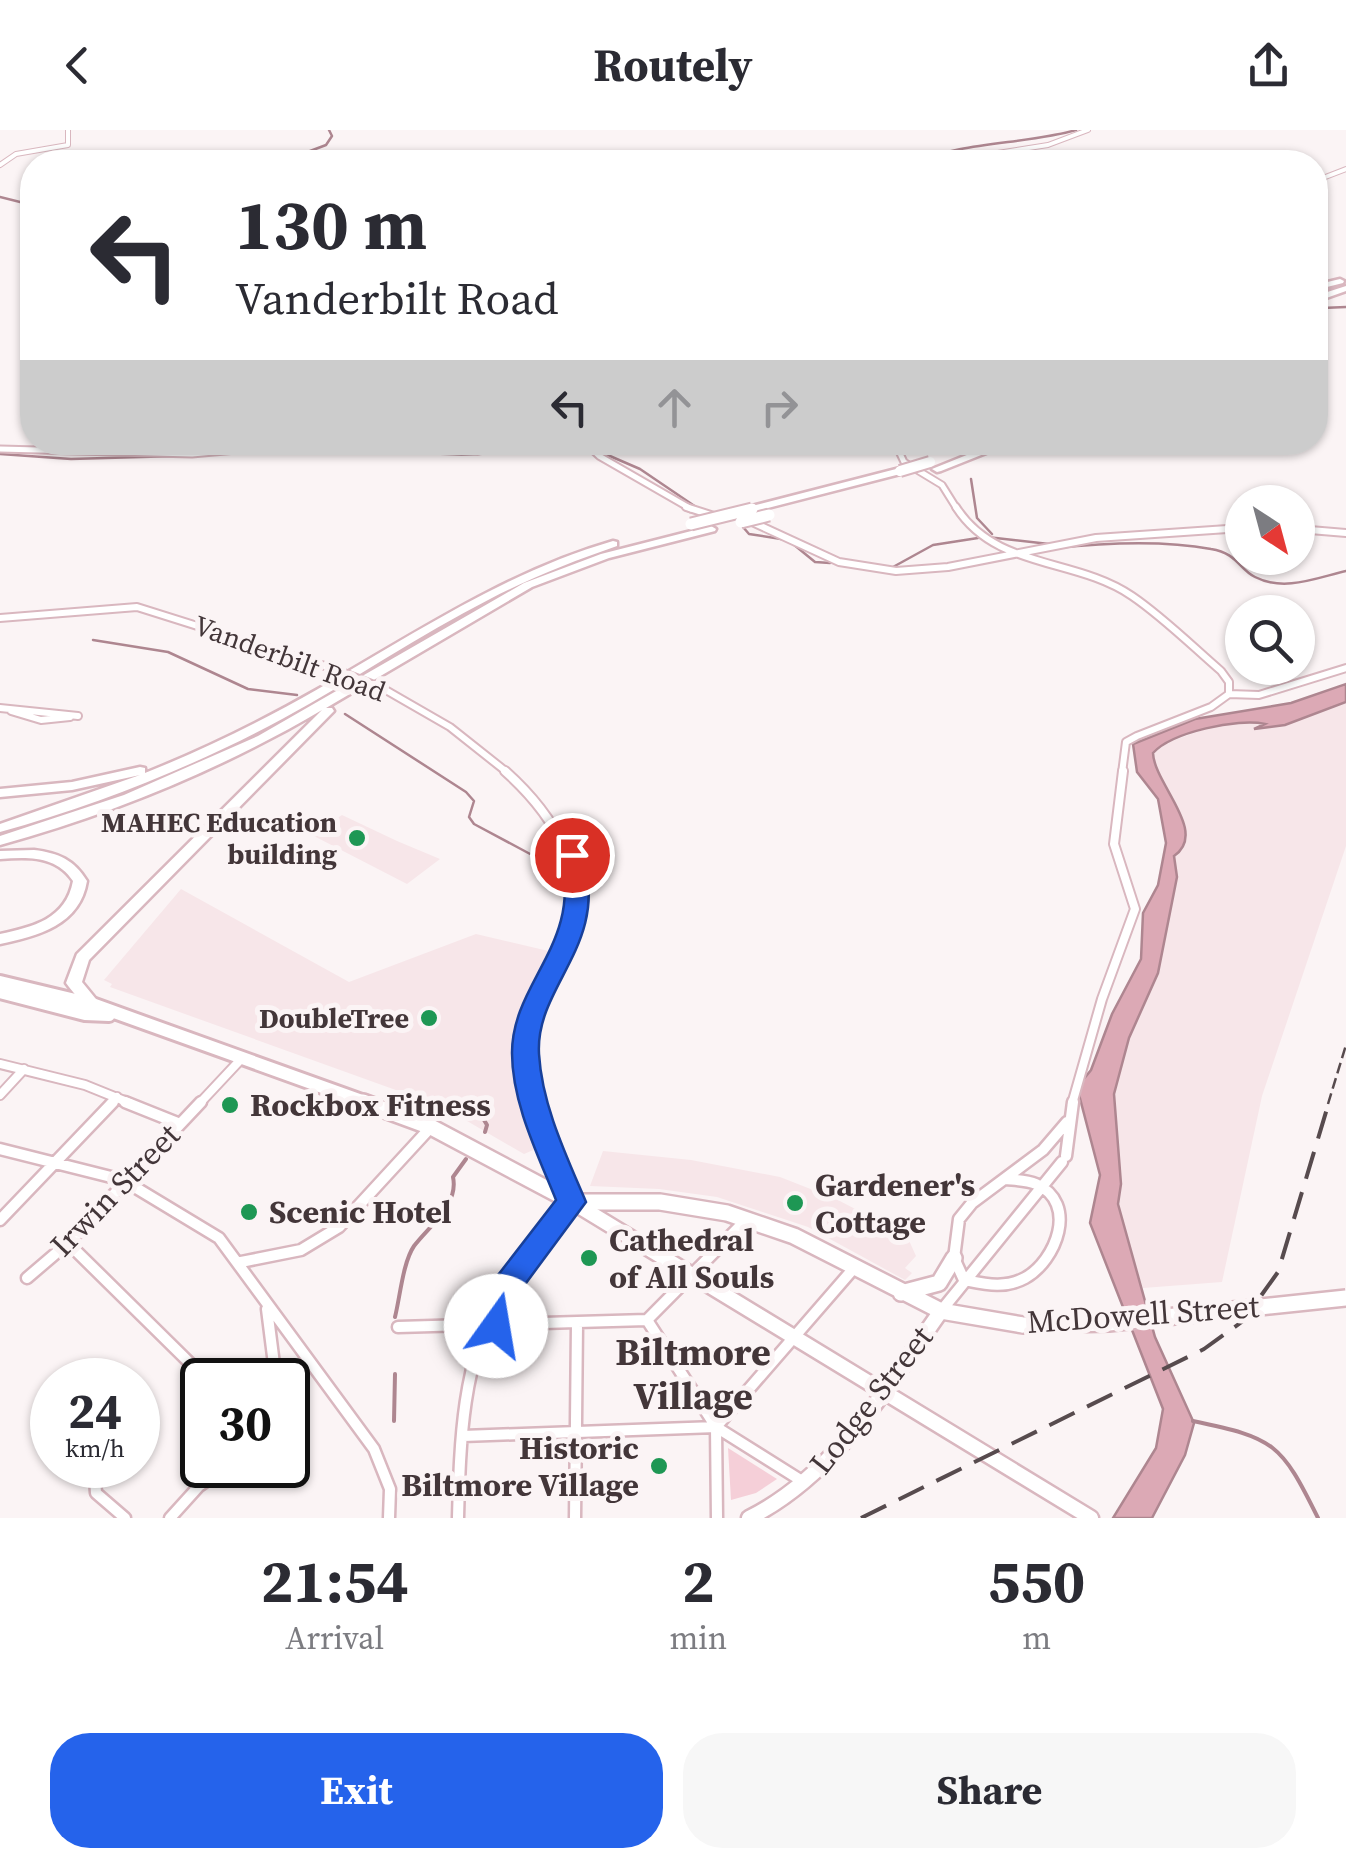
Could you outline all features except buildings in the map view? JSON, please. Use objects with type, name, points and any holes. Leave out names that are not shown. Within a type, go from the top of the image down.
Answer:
[{"type":"highway","points":[[933,466],[957,455]]},
{"type":"highway","points":[[0,841],[200,769],[360,683],[528,585],[605,556],[768,515],[968,455]]},
{"type":"highway","points":[[0,828],[112,791],[221,745],[308,700],[495,589],[582,553],[905,475]]},
{"type":"highway","points":[[92,1004],[74,983],[82,958],[296,739],[360,683]]},
{"type":"highway","points":[[0,793],[99,781],[221,745]]},
{"type":"highway","points":[[0,854],[48,856],[71,867],[80,881],[77,898],[58,918],[30,932],[0,939]]},
{"type":"main road","points":[[0,982],[92,1004],[113,1016],[243,1057],[432,1127],[572,1202],[692,1278],[884,1390],[1070,1513],[1091,1518]]},
{"type":"main road","points":[[0,992],[85,1014],[113,1016]]},
{"type":"main road","name":"McDowell Street","points":[[572,1202],[660,1202],[748,1218],[794,1236],[940,1311],[1022,1325],[1089,1324],[1346,1298]]},
{"type":"main road","points":[[901,1293],[939,1283],[954,1258]]},
{"type":"main road","name":"Lodge Street","points":[[749,1518],[785,1502],[806,1484],[884,1390],[940,1311]]},
{"type":"street","points":[[39,150],[68,145],[68,130]]},
{"type":"street","points":[[1006,150],[1048,145],[1088,130]]},
{"type":"street","points":[[598,455],[697,513],[782,532],[837,563],[894,572],[1132,533],[1225,529]]},
{"type":"street","points":[[901,455],[904,462],[942,486],[968,526],[1011,553],[1061,566],[1142,602],[1229,682],[1229,694],[1220,704],[1150,726],[1126,742],[1114,844],[1135,909],[1102,999],[1067,1122],[1064,1159],[940,1311]]},
{"type":"street","points":[[1315,531],[1346,533]]},
{"type":"street","points":[[1038,548],[1035,554],[1041,560]]},
{"type":"street","name":"Vanderbilt Road","points":[[0,618],[137,607],[331,668],[384,689],[441,721],[482,751],[528,796],[572,855],[578,879],[575,916],[562,957],[530,1021],[525,1054],[542,1130],[572,1202]]},
{"type":"street","points":[[1229,694],[1260,695],[1346,668]]},
{"type":"street","points":[[1,708],[24,709],[78,716],[40,720],[1,708]]},
{"type":"street","name":"Irwin Street","points":[[27,1278],[68,1244],[123,1180],[243,1057]]},
{"type":"street","points":[[0,1064],[117,1097],[180,1124]]},
{"type":"street","points":[[0,1095],[24,1069]]},
{"type":"street","points":[[0,1220],[117,1097]]},
{"type":"street","points":[[1005,1178],[1022,1178],[1040,1187],[1060,1206],[1058,1249],[1038,1271],[1007,1284],[984,1288],[964,1280],[954,1258],[959,1219],[972,1203],[1005,1178],[1043,1150],[1067,1122]]},
{"type":"street","points":[[241,1262],[301,1250],[339,1227],[432,1127]]},
{"type":"street","points":[[0,1149],[123,1180],[219,1238],[241,1262],[267,1304],[374,1449],[390,1489],[390,1518]]},
{"type":"street","points":[[458,1518],[468,1387],[488,1326],[499,1296],[572,1202]]},
{"type":"street","points":[[398,1327],[647,1320],[748,1218]]},
{"type":"street","points":[[68,1244],[185,1358]]},
{"type":"street","points":[[717,1518],[716,1427],[854,1268]]},
{"type":"street","points":[[267,1304],[273,1358]]},
{"type":"street","points":[[647,1320],[716,1427],[806,1484]]},
{"type":"street","points":[[575,1518],[576,1324]]},
{"type":"street","points":[[463,1436],[716,1427]]},
{"type":"street","points":[[96,1488],[96,1493],[125,1518]]},
{"type":"street","points":[[170,1518],[197,1488]]},
{"type":"shaded area","points":[[1346,684],[1346,702],[1285,725],[1254,729],[1265,724],[1239,723],[1206,728],[1162,745],[1153,753],[1186,834],[1183,846],[1174,856],[1177,877],[1158,973],[1129,1038],[1114,1094],[1121,1184],[1118,1204],[1155,1337],[1194,1423],[1185,1455],[1152,1518],[1113,1518],[1156,1448],[1163,1409],[1090,1223],[1100,1175],[1077,1087],[1091,1070],[1112,1014],[1141,959],[1143,913],[1158,885],[1166,843],[1158,799],[1137,772],[1133,744],[1195,719],[1291,703]]},
{"type":"shaded area","points":[[1346,702],[1346,846],[1262,1096],[1222,1282],[1143,1288],[1120,1216],[1114,1094],[1129,1038],[1158,973],[1177,877],[1174,856],[1185,840],[1186,826],[1173,797],[1154,771],[1153,753],[1169,742],[1225,722],[1251,720],[1285,725]]},
{"type":"shaded area","points":[[342,815],[440,859],[407,884],[312,835]]},
{"type":"shaded area","points":[[181,889],[349,982],[476,934],[557,953],[527,1005],[516,1044],[516,1067],[538,1148],[524,1154],[443,1107],[110,987],[112,984],[104,980]]},
{"type":"shaded area","points":[[603,1151],[691,1160],[780,1177],[836,1199],[907,1236],[916,1256],[905,1268],[912,1273],[905,1280],[808,1227],[717,1197],[590,1186]]},
{"type":"shaded area","points":[[728,1448],[777,1479],[756,1493],[731,1500]]},
{"type":"waterway","points":[[313,150],[326,145],[332,136],[329,130]]},
{"type":"waterway","points":[[958,150],[1076,130]]},
{"type":"waterway","points":[[0,197],[20,202]]},
{"type":"waterway","points":[[1328,308],[1346,307]]},
{"type":"waterway","points":[[0,454],[71,459],[177,456]]},
{"type":"waterway","points":[[608,455],[640,469],[696,507]]},
{"type":"waterway","points":[[971,479],[977,518],[992,534]]},
{"type":"waterway","points":[[743,527],[749,534],[781,539]]},
{"type":"waterway","points":[[987,537],[1049,544]]},
{"type":"waterway","points":[[893,567],[933,545],[978,538]]},
{"type":"waterway","points":[[1055,548],[1133,543],[1211,549],[1227,554],[1255,577],[1277,583],[1346,571]]},
{"type":"waterway","points":[[793,544],[815,562],[830,563]]},
{"type":"waterway","points":[[865,564],[881,566]]},
{"type":"waterway","points":[[93,640],[168,652],[248,689],[297,695]]},
{"type":"waterway","points":[[345,714],[466,792],[474,801],[469,817],[474,824],[532,855],[554,884],[553,891]]},
{"type":"waterway","points":[[474,1103],[487,1125],[485,1132]]},
{"type":"waterway","points":[[395,1317],[410,1253],[447,1206],[452,1197],[453,1177],[466,1159]]},
{"type":"waterway","points":[[394,1421],[395,1374]]},
{"type":"waterway","points":[[1193,1421],[1242,1433],[1272,1448],[1294,1474],[1318,1518]]},
{"type":"railway","points":[[1328,1104],[1346,1045]]},
{"type":"railway","points":[[861,1518],[1204,1349],[1243,1321],[1278,1272],[1329,1102]]},
{"type":"place","name":"MAHEC Education building","points":[[357,838]]},
{"type":"place","name":"DoubleTree","points":[[429,1018]]},
{"type":"place","name":"Rockbox Fitness","points":[[230,1105]]},
{"type":"place","name":"Gardener's Cottage","points":[[795,1203]]},
{"type":"place","name":"Scenic Hotel","points":[[249,1212]]},
{"type":"place","name":"Cathedral of All Souls","points":[[589,1258]]},
{"type":"place","name":"Historic Biltmore Village","points":[[659,1466]]},
{"type":"district","name":"Biltmore Village","points":[[693,1374]]},
{"type":"route","points":[[496,1326],[488,1326],[499,1296],[572,1202],[542,1130],[531,1095],[525,1054],[530,1021],[567,946],[575,916],[578,879],[572,855]]}]
